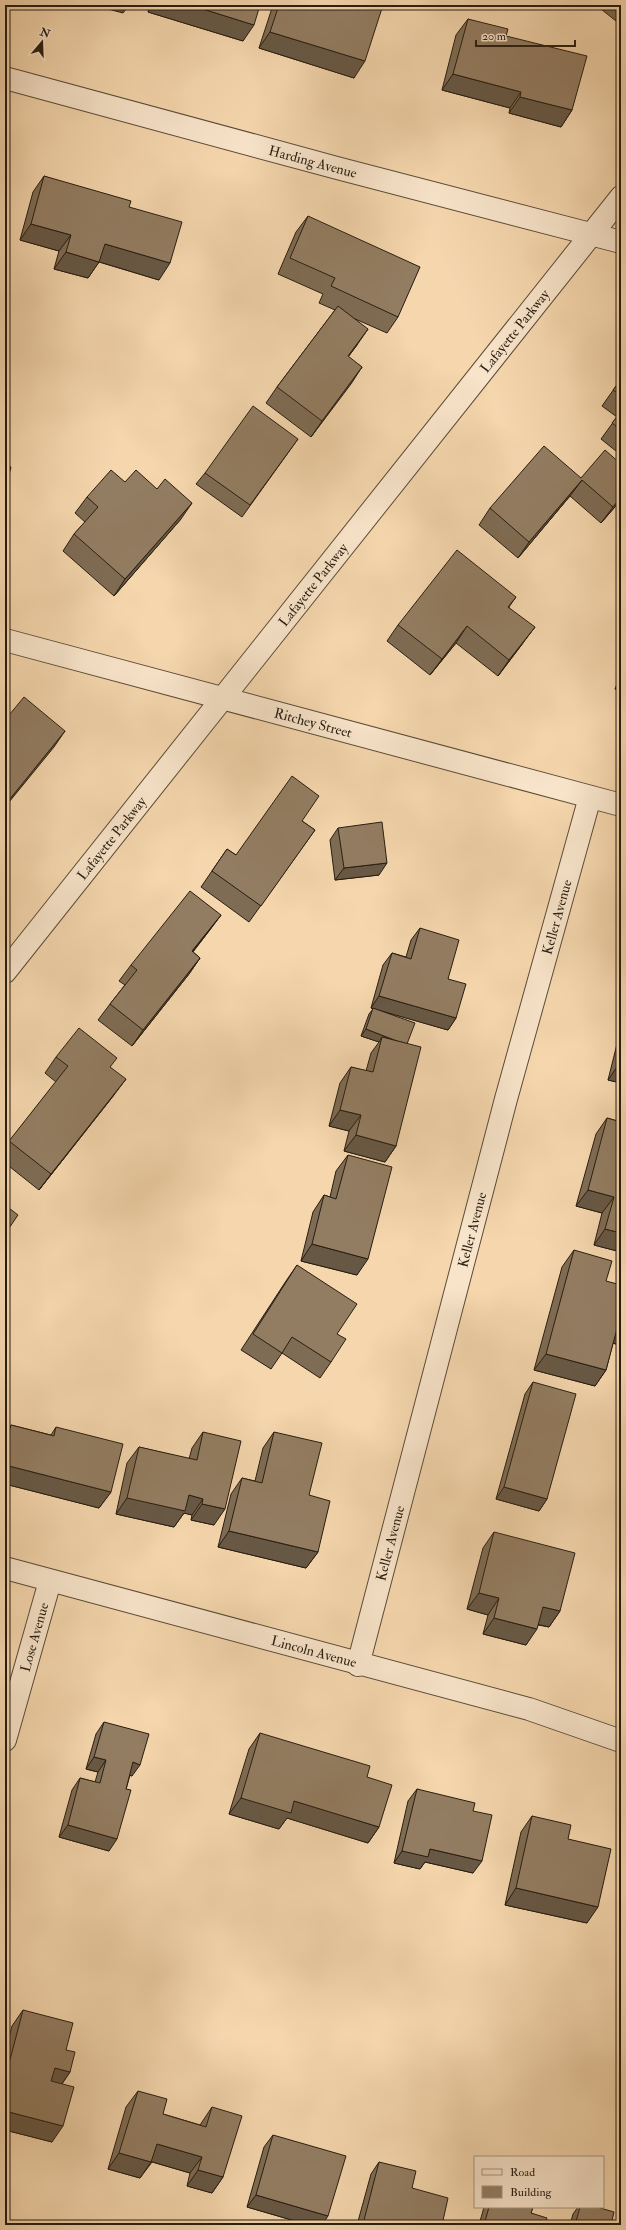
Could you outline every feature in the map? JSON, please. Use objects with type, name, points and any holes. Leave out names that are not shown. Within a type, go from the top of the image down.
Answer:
[{"type":"street","name":"Harding Avenue","points":[[5,78],[330,166],[621,242]]},
{"type":"street","name":"Lafayette Parkway","points":[[5,972],[621,197]]},
{"type":"street","name":"Ritchey Street","points":[[5,640],[621,805]]},
{"type":"street","name":"Keller Avenue","points":[[358,1664],[506,1099],[590,797]]},
{"type":"street","name":"Lincoln Avenue","points":[[5,1568],[529,1709],[621,1741]]},
{"type":"street","name":"Lose Avenue","points":[[5,1740],[50,1581]]},
{"type":"building","points":[[190,5],[260,5],[254,25]]},
{"type":"building","points":[[279,5],[383,5],[365,61],[270,32]]},
{"type":"building","points":[[468,19],[508,29],[506,36],[587,56],[572,110],[520,97],[521,92],[453,74]]},
{"type":"building","points":[[44,176],[131,201],[129,207],[182,222],[170,263],[105,244],[99,262],[66,252],[71,235],[31,224]]},
{"type":"building","points":[[308,216],[420,267],[398,317],[331,286],[335,278],[290,258]]},
{"type":"building","points":[[338,306],[368,329],[348,356],[362,367],[322,421],[277,387]]},
{"type":"building","points":[[621,379],[621,395],[613,390]]},
{"type":"building","points":[[253,406],[298,439],[250,505],[205,473]]},
{"type":"building","points":[[621,411],[621,430],[612,423]]},
{"type":"building","points":[[544,446],[581,478],[605,450],[621,464],[621,497],[613,507],[582,480],[529,542],[490,508]]},
{"type":"building","points":[[5,465],[11,467],[5,490]]},
{"type":"building","points":[[111,470],[125,482],[136,470],[157,489],[165,479],[192,503],[125,579],[74,534],[98,507],[87,497]]},
{"type":"building","points":[[457,550],[516,597],[508,607],[535,627],[509,660],[467,626],[442,659],[398,625]]},
{"type":"building","points":[[24,697],[65,731],[5,805],[5,720]]},
{"type":"building","points":[[292,776],[319,796],[302,821],[315,830],[261,906],[212,871],[227,849],[236,855]]},
{"type":"building","points":[[382,822],[387,863],[344,868],[338,828]]},
{"type":"building","points":[[190,891],[221,915],[192,951],[200,958],[143,1030],[110,1004],[137,970],[131,965]]},
{"type":"building","points":[[420,928],[459,940],[448,979],[466,984],[456,1018],[379,996],[392,953],[411,959]]},
{"type":"building","points":[[373,1008],[415,1023],[407,1044],[366,1029]]},
{"type":"building","points":[[79,1028],[117,1058],[110,1067],[126,1079],[51,1174],[9,1141],[68,1066],[56,1057]]},
{"type":"building","points":[[382,1037],[421,1047],[396,1146],[356,1135],[361,1115],[340,1110],[351,1067],[373,1072]]},
{"type":"building","points":[[607,1118],[621,1122],[621,1233],[605,1229],[614,1197],[588,1190]]},
{"type":"building","points":[[348,1155],[392,1167],[368,1259],[312,1244],[324,1195],[336,1199]]},
{"type":"building","points":[[5,1205],[18,1215],[5,1234]]},
{"type":"building","points":[[574,1250],[612,1261],[606,1281],[621,1285],[621,1326],[618,1325],[606,1370],[546,1354]]},
{"type":"building","points":[[297,1265],[357,1304],[337,1334],[346,1339],[331,1362],[292,1337],[282,1353],[253,1334]]},
{"type":"building","points":[[533,1382],[576,1394],[547,1499],[504,1487]]},
{"type":"building","points":[[11,1425],[54,1436],[56,1427],[123,1444],[111,1492],[5,1465],[5,1447]]},
{"type":"building","points":[[203,1432],[241,1441],[225,1509],[202,1504],[203,1499],[189,1495],[185,1511],[127,1498],[139,1447],[197,1460]]},
{"type":"building","points":[[274,1432],[322,1443],[309,1495],[330,1501],[318,1552],[229,1531],[242,1478],[262,1483]]},
{"type":"building","points":[[494,1532],[575,1553],[560,1611],[543,1607],[537,1629],[494,1618],[499,1598],[479,1593]]},
{"type":"building","points":[[104,1722],[149,1734],[140,1765],[133,1762],[126,1789],[131,1790],[117,1839],[68,1825],[80,1778],[100,1783],[106,1760],[94,1757]]},
{"type":"building","points":[[260,1733],[370,1766],[367,1777],[392,1785],[379,1827],[294,1801],[291,1813],[241,1798]]},
{"type":"building","points":[[417,1789],[475,1803],[473,1811],[492,1815],[482,1861],[430,1849],[428,1857],[402,1851]]},
{"type":"building","points":[[532,1816],[571,1825],[568,1839],[611,1849],[598,1907],[516,1888]]},
{"type":"building","points":[[23,2010],[73,2023],[66,2050],[75,2052],[70,2072],[55,2068],[51,2081],[74,2087],[63,2126],[5,2111],[5,2079]]},
{"type":"building","points":[[138,2091],[167,2099],[163,2114],[206,2127],[212,2107],[242,2116],[223,2177],[198,2170],[202,2157],[157,2144],[151,2162],[119,2153]]},
{"type":"building","points":[[273,2135],[346,2156],[328,2216],[256,2195]]},
{"type":"building","points":[[379,2162],[416,2171],[412,2188],[448,2198],[442,2225],[363,2224]]},
{"type":"building","points":[[489,2208],[533,2208],[531,2213],[547,2218],[545,2225],[484,2225]]},
{"type":"building","points":[[580,2208],[600,2208],[614,2212],[611,2225],[575,2225]]}]
